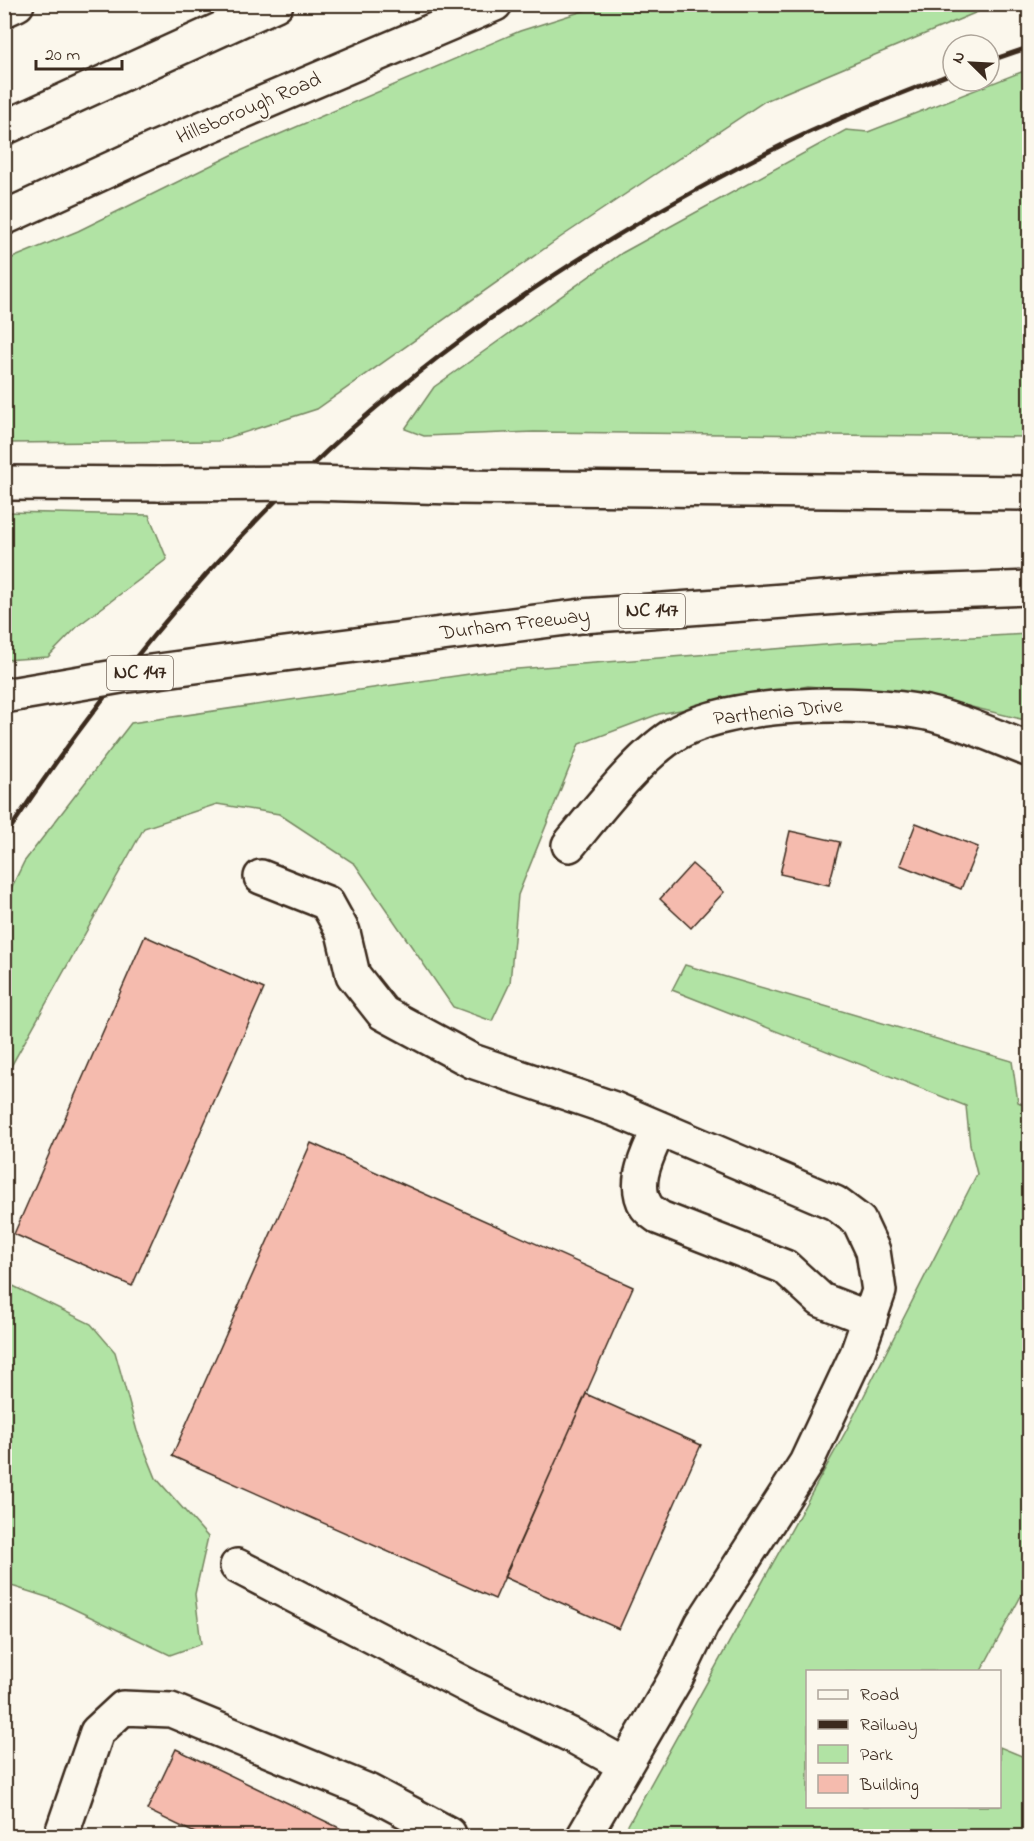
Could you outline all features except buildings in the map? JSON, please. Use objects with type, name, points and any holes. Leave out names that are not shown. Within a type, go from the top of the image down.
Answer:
[{"type":"main road","points":[[4,10],[17,4]]},
{"type":"main road","points":[[4,128],[276,4]]},
{"type":"main road","name":"Hillsborough Road","points":[[4,218],[152,150],[495,4]]},
{"type":"main road","points":[[4,483],[310,483],[455,487],[1029,493]]},
{"type":"main road","name":"Durham Freeway","points":[[4,696],[121,676],[582,616],[892,593],[1029,588]]},
{"type":"main road","name":"Parthenia Drive","points":[[569,845],[591,818],[673,735],[702,721],[734,714],[810,706],[883,707],[927,713],[963,723],[1029,750]]},
{"type":"main road","points":[[261,877],[327,903],[343,932],[353,975],[383,1013],[472,1062],[614,1109],[835,1203],[859,1221],[873,1251],[879,1291],[870,1319],[806,1463],[702,1624],[676,1678],[584,1836]]},
{"type":"main road","points":[[659,1128],[641,1170],[641,1189],[646,1206],[660,1218],[785,1267],[821,1300],[870,1319]]},
{"type":"main road","points":[[237,1566],[472,1688],[573,1736],[625,1765]]},
{"type":"main road","points":[[61,1836],[97,1732],[123,1708],[171,1710],[368,1791],[451,1836]]},
{"type":"green space","points":[[602,5],[994,5],[765,101],[561,237],[317,409],[218,441],[5,443],[5,261],[78,231],[238,152],[520,31]]},
{"type":"green space","points":[[1029,69],[1029,437],[534,432],[424,436],[405,429],[434,387],[622,253],[846,130],[868,132],[968,93],[1001,93],[1001,80]]},
{"type":"green space","points":[[5,512],[149,515],[167,559],[79,625],[48,657],[5,660]]},
{"type":"green space","points":[[1029,634],[1029,721],[943,700],[808,686],[659,714],[579,744],[518,895],[510,983],[492,1021],[453,1007],[355,864],[279,814],[217,804],[144,828],[5,1077],[5,901],[24,862],[131,723],[490,671],[837,644]]},
{"type":"green space","points":[[685,965],[1012,1061],[1018,1102],[1030,1108],[1029,1581],[982,1670],[806,1670],[806,1808],[1001,1808],[1001,1747],[1029,1759],[1029,1836],[622,1836],[846,1431],[977,1174],[970,1145],[966,1106],[672,990]]},
{"type":"green space","points":[[5,1282],[91,1324],[115,1352],[137,1431],[156,1478],[208,1537],[195,1594],[201,1644],[170,1655],[53,1599],[5,1584]]},
{"type":"railway","points":[[1001,57],[1030,47]]},
{"type":"railway","points":[[4,838],[76,734],[195,587],[282,495],[377,406],[483,324],[594,249],[652,215],[770,151],[861,110],[941,78]]}]
